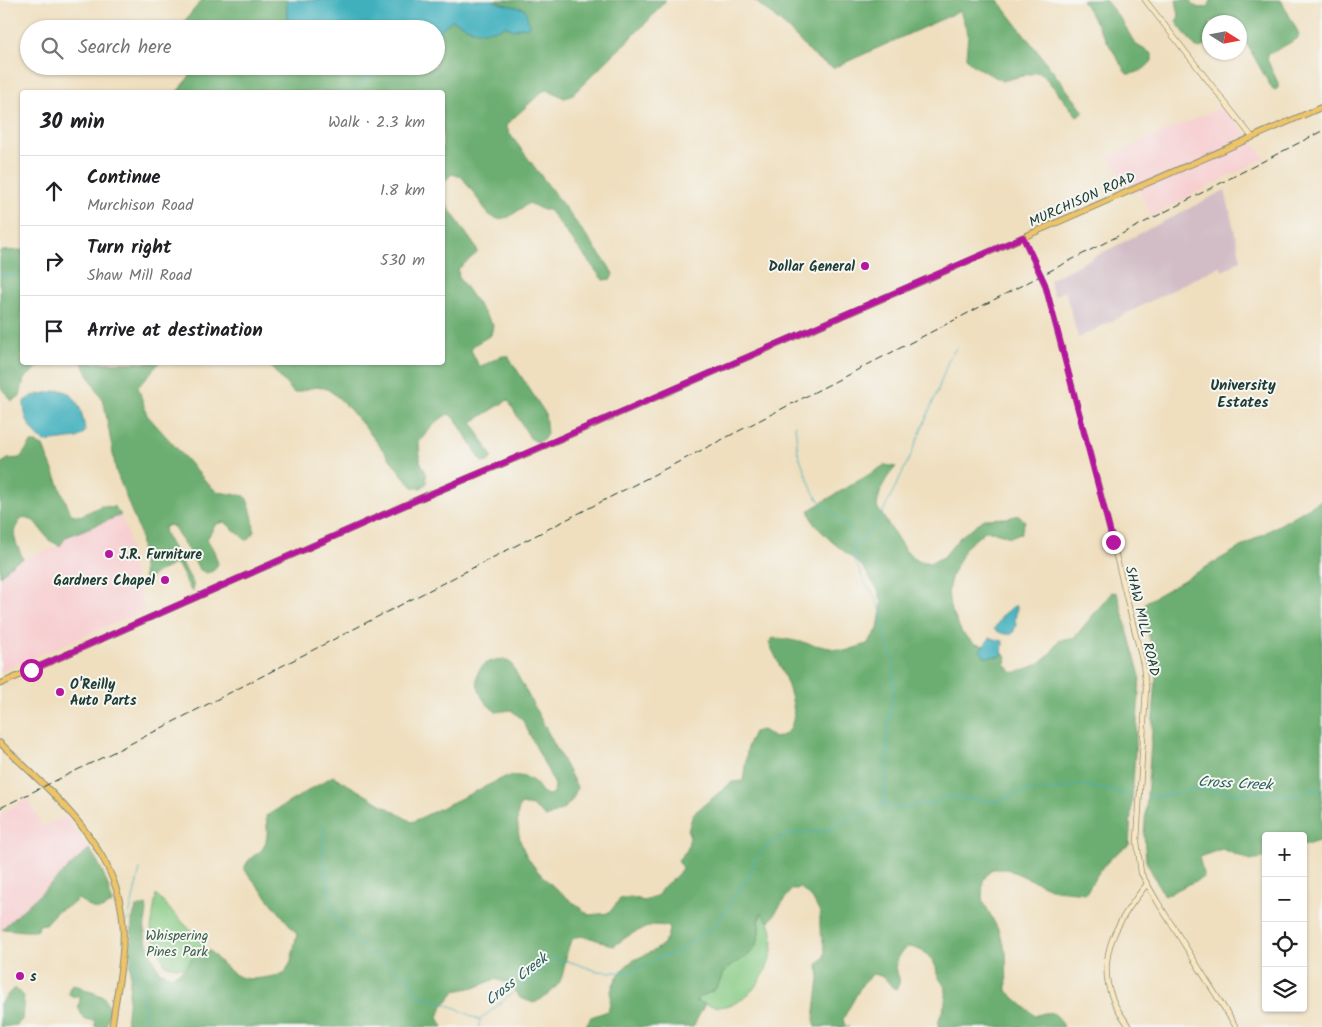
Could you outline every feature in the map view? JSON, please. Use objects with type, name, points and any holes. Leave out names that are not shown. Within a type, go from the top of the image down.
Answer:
[{"type":"main road","points":[[1145,0],[1252,137]]},
{"type":"main road","name":"MURCHISON ROAD","points":[[0,684],[421,498],[1322,107]]},
{"type":"main road","name":"SHAW MILL ROAD","points":[[1023,237],[1045,284],[1101,495],[1143,664],[1146,688],[1137,841],[1141,873],[1236,1027]]},
{"type":"main road","points":[[0,743],[81,825],[99,849],[114,880],[122,912],[123,941],[112,1027]]},
{"type":"main road","points":[[1129,1027],[1113,1001],[1108,982],[1106,959],[1116,929],[1147,884]]},
{"type":"shaded area","points":[[1224,106],[1265,158],[1151,216],[1140,191],[1133,195],[1109,156]]},
{"type":"shaded area","points":[[1225,190],[1241,260],[1223,271],[1220,266],[1078,338],[1065,291],[1054,296],[1049,280]]},
{"type":"shaded area","points":[[121,515],[128,534],[133,572],[145,610],[0,672],[0,576],[15,562],[60,546],[66,537]]},
{"type":"shaded area","points":[[28,798],[42,826],[66,817],[89,849],[0,931],[0,814]]},
{"type":"green space","points":[[202,0],[287,0],[287,20],[185,20]]},
{"type":"green space","points":[[494,0],[666,0],[647,22],[571,96],[564,98],[549,90],[543,91],[506,125],[509,133],[608,265],[613,274],[611,279],[603,280],[549,210],[543,210],[529,203],[509,217],[498,219],[490,216],[462,177],[452,174],[445,181],[445,90],[179,90],[190,75],[445,75],[445,26],[452,20],[460,22],[472,30],[504,25],[513,30],[529,25],[522,8],[512,7]]},
{"type":"green space","points":[[754,0],[998,0],[1084,112],[1077,116],[1044,76],[1038,72],[1002,81],[970,62],[966,58],[968,34],[960,11],[833,68],[815,57],[786,27]]},
{"type":"green space","points":[[1082,0],[1105,0],[1122,21],[1135,44],[1152,54],[1152,61],[1141,70],[1127,74]]},
{"type":"green space","points":[[1176,0],[1190,0],[1196,7],[1200,8],[1209,6],[1211,0],[1281,0],[1299,34],[1297,39],[1269,54],[1267,59],[1278,83],[1278,88],[1275,90],[1271,87],[1247,44],[1247,15],[1202,15],[1202,47],[1200,48],[1196,48],[1176,22],[1179,16]]},
{"type":"green space","points":[[445,203],[477,249],[477,253],[458,269],[459,278],[493,325],[491,335],[474,345],[471,350],[479,366],[508,356],[545,413],[547,434],[544,439],[537,442],[530,438],[508,400],[472,422],[492,457],[488,462],[483,463],[454,417],[448,414],[436,422],[419,442],[420,461],[426,473],[427,483],[421,488],[414,488],[356,417],[333,393],[324,388],[316,387],[294,393],[269,365],[445,365]]},
{"type":"green space","points":[[20,250],[20,365],[41,365],[24,379],[20,396],[12,401],[0,387],[0,251]]},
{"type":"green space","points":[[83,365],[157,365],[138,387],[147,415],[211,487],[218,492],[245,496],[247,500],[252,514],[254,533],[247,541],[225,522],[216,524],[207,539],[214,551],[218,564],[213,571],[206,573],[199,569],[174,527],[170,525],[164,527],[165,534],[193,583],[193,591],[190,589],[178,565],[174,564],[153,575],[147,583],[144,580],[140,533],[116,471],[104,403]]},
{"type":"green space","points":[[31,443],[43,446],[71,514],[80,516],[101,506],[115,507],[121,515],[66,537],[60,546],[49,540],[34,521],[23,517],[16,528],[15,538],[23,559],[15,562],[0,576],[0,464],[8,459],[20,458]]},
{"type":"green space","points":[[885,465],[896,467],[883,485],[877,507],[905,550],[916,560],[930,563],[944,557],[959,538],[984,519],[1008,518],[1019,515],[1025,521],[1021,533],[1010,537],[985,531],[965,548],[952,575],[948,590],[950,607],[962,633],[975,644],[997,648],[1006,656],[1005,664],[1012,673],[1026,669],[1043,660],[1059,641],[1074,638],[1112,592],[1117,593],[1140,676],[1129,845],[1104,866],[1086,893],[1055,890],[1007,869],[992,869],[983,880],[982,899],[999,931],[1006,952],[1007,991],[1035,1016],[1052,1013],[1056,1015],[1064,1027],[938,1027],[945,1001],[945,988],[937,975],[936,966],[927,954],[907,947],[899,955],[895,969],[899,977],[896,989],[884,977],[873,974],[863,983],[843,1019],[845,1026],[849,1027],[816,1027],[814,1019],[819,979],[818,964],[824,957],[825,950],[820,928],[820,913],[812,898],[800,888],[791,890],[769,922],[761,913],[757,944],[746,957],[725,971],[715,989],[695,1001],[705,1004],[693,1027],[585,1027],[591,1017],[608,1011],[613,986],[624,968],[637,958],[659,948],[664,942],[668,935],[669,926],[652,925],[631,934],[614,946],[590,938],[576,937],[569,945],[562,978],[559,983],[548,995],[534,1003],[520,998],[510,984],[495,979],[479,986],[455,991],[442,1007],[438,1017],[443,1027],[126,1027],[130,983],[132,920],[136,908],[146,905],[146,938],[159,971],[172,976],[185,969],[192,958],[203,951],[210,951],[228,969],[240,977],[256,979],[284,974],[291,962],[297,934],[244,869],[248,861],[265,844],[267,832],[266,816],[333,776],[412,822],[505,777],[523,777],[533,781],[545,794],[554,793],[555,785],[522,719],[511,710],[496,712],[485,702],[479,691],[477,674],[483,665],[495,660],[511,663],[577,787],[570,803],[546,817],[532,806],[521,804],[517,818],[520,841],[534,866],[555,888],[589,915],[609,913],[621,898],[631,897],[644,901],[658,895],[682,868],[678,860],[687,850],[690,837],[688,831],[693,814],[732,782],[743,781],[748,745],[754,732],[762,730],[775,738],[785,733],[791,727],[794,715],[791,694],[769,643],[772,638],[845,651],[867,644],[878,629],[882,603],[878,590],[862,566],[830,540],[814,524],[809,510]]},
{"type":"green space","points":[[1322,500],[1322,840],[1307,845],[1307,832],[1262,832],[1262,858],[1251,861],[1222,849],[1199,857],[1204,877],[1164,896],[1146,861],[1144,835],[1156,678],[1151,644],[1143,616],[1146,602]]},
{"type":"green space","points":[[89,849],[104,875],[112,903],[98,910],[78,899],[71,905],[57,911],[45,924],[39,925],[38,930],[2,929]]},
{"type":"green space","name":"Whispering Pines Park","points":[[156,895],[204,944],[184,968],[165,965],[151,929]]},
{"type":"green space","points":[[762,912],[770,924],[773,938],[772,952],[760,981],[739,1001],[726,1006],[714,1006],[695,1002],[715,989],[724,972],[753,949],[758,939]]},
{"type":"green space","points":[[73,984],[104,997],[109,1009],[106,1027],[95,1027],[95,1021],[84,1019],[78,1007],[79,995],[73,997],[69,994],[69,989]]},
{"type":"green space","points":[[13,989],[16,989],[24,996],[22,1020],[17,1025],[0,1027],[0,1003]]},
{"type":"water","points":[[287,0],[494,0],[498,3],[525,9],[529,25],[527,28],[521,27],[513,30],[505,25],[500,29],[478,31],[452,20],[445,26],[445,20],[288,20]]},
{"type":"water","points":[[60,390],[71,395],[76,400],[83,419],[85,432],[78,438],[44,442],[29,424],[25,413],[24,401],[32,396]]},
{"type":"water","points":[[1014,606],[1017,606],[1016,625],[1013,633],[1003,634],[994,629],[1003,615]]},
{"type":"water","points":[[990,638],[1003,641],[1002,656],[985,657],[980,650]]},
{"type":"waterway","points":[[352,90],[366,79],[376,75]]},
{"type":"waterway","points":[[0,276],[20,273]]},
{"type":"waterway","points":[[884,803],[887,740],[893,692],[894,665],[881,611],[855,561],[854,549],[878,522],[911,455],[949,358],[957,347]]},
{"type":"waterway","points":[[795,425],[798,453],[813,492],[822,504],[847,526],[857,544]]},
{"type":"waterway","name":"Cross Creek","points":[[479,1027],[480,1020],[554,959],[568,961],[597,971],[628,973],[658,958],[678,952],[717,924],[748,878],[757,856],[769,845],[788,834],[826,831],[847,819],[884,804],[899,809],[936,802],[949,796],[996,802],[1023,791],[1067,789],[1075,785],[1129,794]]},
{"type":"waterway","name":"Cross Creek","points":[[1147,796],[1210,789],[1233,793],[1258,791],[1291,796],[1322,789]]},
{"type":"waterway","points":[[320,823],[324,831],[324,856],[328,889],[332,909],[339,925],[346,933],[373,954],[411,980],[413,990],[416,993],[456,1008],[479,1020]]},
{"type":"waterway","points":[[125,924],[129,916],[140,869]]},
{"type":"waterway","points":[[125,930],[143,999],[145,1018],[155,1027]]},
{"type":"railway","points":[[0,808],[140,739],[1322,131]]},
{"type":"place","name":"Dollar General","points":[[865,266]]},
{"type":"place","name":"J.R. Furniture","points":[[109,554]]},
{"type":"place","name":"Gardners Chapel","points":[[165,580]]},
{"type":"place","name":"O'Reilly Auto Parts","points":[[60,692]]},
{"type":"place","name":"s","points":[[20,976]]},
{"type":"district","name":"University Estates","points":[[1243,394]]},
{"type":"route","points":[[31,670],[421,498],[1023,237],[1045,284],[1113,542]]}]
